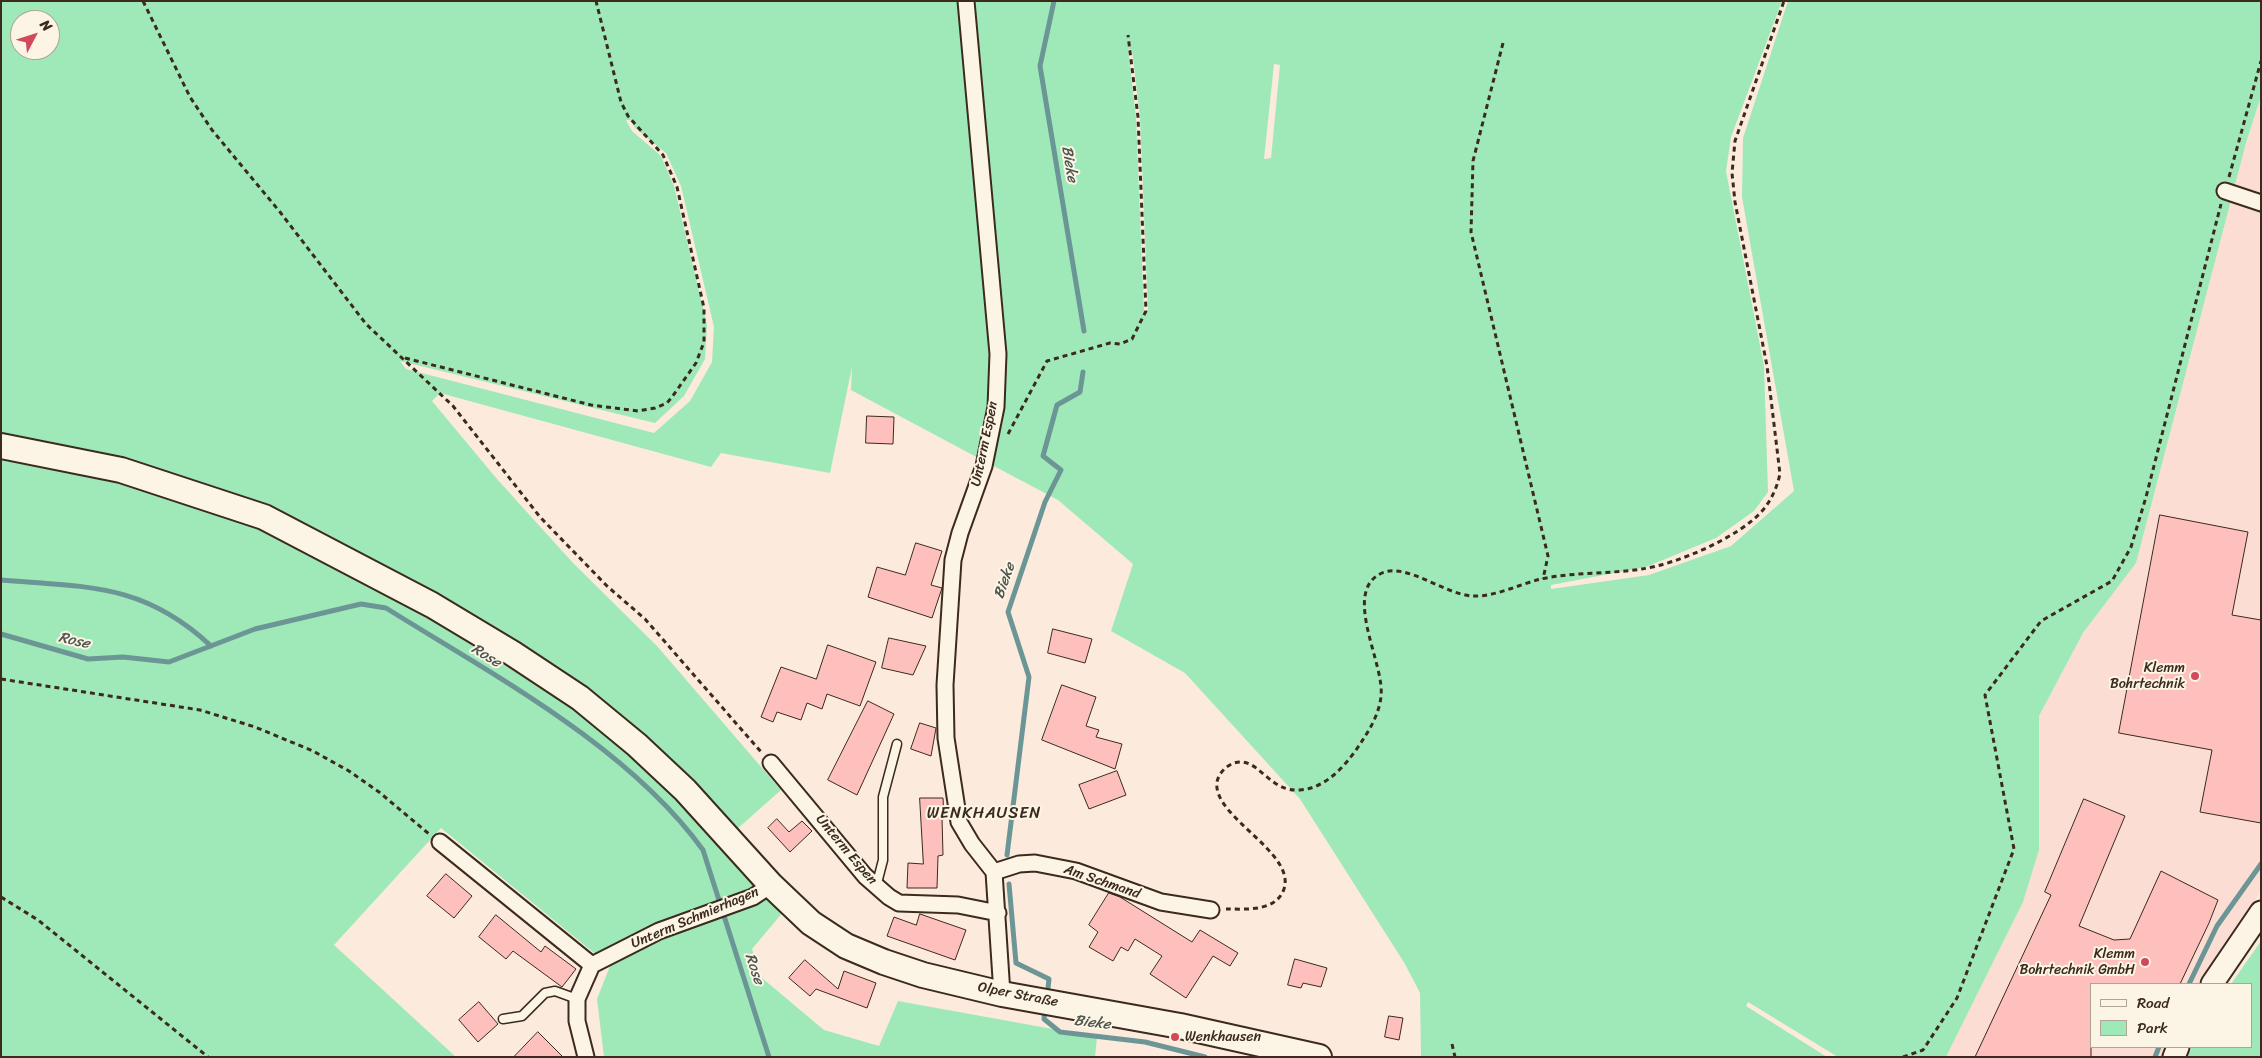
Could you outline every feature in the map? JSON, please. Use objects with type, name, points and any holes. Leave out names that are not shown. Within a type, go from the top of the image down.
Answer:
[{"type":"main road","name":"Olper Straße","points":[[1,446],[122,470],[264,517],[432,605],[512,653],[565,688],[637,745],[685,790],[771,884],[811,923],[846,946],[884,962],[915,972],[1002,994],[1068,1005],[1319,1057]]},
{"type":"street","name":"Unterm Espen","points":[[966,1],[998,354],[996,407],[984,466],[960,533],[953,560],[945,686],[946,738],[959,822],[972,844],[994,872]]},
{"type":"street","points":[[2224,191],[2261,203]]},
{"type":"street","name":"Unterm Espen","points":[[771,763],[876,887],[899,903],[958,906],[998,913]]},
{"type":"street","points":[[440,842],[592,965],[577,999],[577,1021],[586,1057]]},
{"type":"street","name":"Am Schmand","points":[[994,872],[1019,864],[1041,864],[1076,871],[1160,902],[1211,910]]},
{"type":"street","points":[[994,872],[1002,994]]},
{"type":"street","name":"Unterm Schmierhagen","points":[[592,965],[684,921],[753,897],[771,884]]},
{"type":"street","points":[[2213,983],[2261,912]]},
{"type":"lane","points":[[876,887],[884,860],[883,797],[897,744]]},
{"type":"lane","points":[[504,1019],[522,1016],[545,993],[555,990],[577,999]]},
{"type":"path","points":[[143,1],[190,97],[212,130],[280,212],[366,324],[453,406],[540,517],[606,586],[645,619],[771,763]]},
{"type":"path","points":[[404,358],[591,405],[638,411],[667,403],[696,363],[704,342],[704,308],[677,187],[664,155],[628,116],[621,102],[596,1]]},
{"type":"path","points":[[1211,910],[1256,908],[1270,904],[1279,898],[1285,887],[1282,869],[1270,851],[1224,804],[1218,792],[1217,782],[1221,773],[1229,765],[1242,762],[1252,765],[1272,782],[1285,789],[1300,790],[1315,786],[1333,775],[1350,760],[1367,733],[1381,695],[1380,677],[1367,626],[1364,604],[1365,592],[1379,574],[1390,570],[1410,574],[1441,588],[1474,596],[1543,578],[1644,569],[1677,559],[1719,541],[1745,526],[1763,510],[1776,490],[1780,474],[1767,366],[1735,202],[1732,173],[1735,142],[1784,1]]},
{"type":"path","points":[[1005,440],[1047,361],[1110,343],[1120,344],[1132,339],[1146,311],[1138,118],[1128,35]]},
{"type":"path","points":[[1503,43],[1472,161],[1471,232],[1548,556],[1543,578]]},
{"type":"path","points":[[1903,1057],[1923,1050],[1957,998],[2014,849],[1985,695],[2041,621],[2112,581],[2131,548],[2146,497],[2224,191],[2261,61]]},
{"type":"path","points":[[1,679],[200,710],[255,727],[313,751],[349,771],[379,792],[440,842]]},
{"type":"path","points":[[1,897],[38,920],[208,1057]]},
{"type":"path","points":[[1452,1044],[1455,1057]]},
{"type":"shaded area","name":"Klemm Bohrtechnik","points":[[2261,96],[2261,891],[2201,983],[2090,983],[2090,1048],[2168,1048],[2163,1057],[1946,1057],[2023,902],[2039,850],[2039,716],[2083,633],[2136,563],[2246,143]]},
{"type":"green space","points":[[1,1],[960,1],[972,106],[993,415],[982,460],[851,390],[852,367],[830,473],[721,453],[711,467],[440,393],[432,401],[497,479],[573,563],[657,646],[781,790],[736,830],[799,893],[752,949],[762,978],[824,1030],[879,1046],[898,1001],[1097,1037],[1095,1057],[604,1057],[597,999],[610,966],[441,828],[334,945],[456,1057],[1,1057]],"holes":[[[626,120],[630,120],[635,128],[666,153],[681,186],[714,327],[712,362],[690,401],[654,433],[406,369],[400,361],[655,423],[684,396],[705,359],[707,325],[674,186],[661,156],[632,131]]]},
{"type":"green space","points":[[970,1],[1782,1],[1731,137],[1726,171],[1764,366],[1768,492],[1754,511],[1716,538],[1646,567],[1551,585],[1551,589],[1649,575],[1731,546],[1794,491],[1742,197],[1743,138],[1788,1],[2261,1],[2261,96],[2246,143],[2136,563],[2083,633],[2039,716],[2039,850],[2023,902],[1946,1057],[1838,1057],[1748,1002],[1746,1006],[1827,1057],[1421,1057],[1420,993],[1405,964],[1300,799],[1185,673],[1111,631],[1133,564],[1058,500],[990,464],[1003,421],[1004,403]],"holes":[[[1128,49],[1132,50],[1140,117],[1148,312],[1144,311],[1136,117]],[[1274,64],[1280,65],[1271,158],[1264,159]]]},
{"type":"green space","points":[[2261,941],[2261,1057],[2187,1057],[2192,1048],[2252,1048],[2252,983],[2232,983]]},
{"type":"building","points":[[867,416],[894,417],[893,444],[866,443]]},
{"type":"building","name":"Klemm Bohrtechnik","points":[[2160,515],[2248,532],[2232,615],[2261,620],[2261,823],[2200,812],[2212,750],[2119,733]]},
{"type":"building","points":[[916,543],[942,551],[931,585],[942,588],[932,618],[868,597],[877,567],[905,575]]},
{"type":"building","points":[[1053,629],[1092,639],[1085,663],[1048,653]]},
{"type":"building","points":[[889,638],[926,646],[913,675],[882,668]]},
{"type":"building","points":[[828,645],[876,662],[860,706],[827,694],[822,709],[807,703],[801,720],[777,712],[773,722],[761,717],[781,667],[816,679]]},
{"type":"building","points":[[1062,685],[1096,697],[1086,726],[1099,730],[1096,737],[1122,744],[1115,769],[1042,740]]},
{"type":"building","points":[[868,701],[894,714],[857,795],[828,780]]},
{"type":"building","points":[[920,723],[936,728],[931,756],[911,749]]},
{"type":"building","points":[[1117,771],[1126,795],[1089,809],[1079,785]]},
{"type":"building","points":[[920,798],[943,798],[943,855],[938,856],[937,888],[907,888],[908,863],[923,864]]},
{"type":"building","points":[[2084,799],[2125,816],[2079,926],[2114,940],[2130,939],[2161,871],[2218,900],[2180,983],[2090,983],[2091,1057],[1975,1057],[2051,895],[2045,892]]},
{"type":"building","points":[[777,819],[789,832],[802,821],[812,831],[790,852],[768,828]]},
{"type":"building","points":[[446,874],[472,896],[454,918],[427,896]]},
{"type":"building","points":[[1109,893],[1120,897],[1192,942],[1200,930],[1238,953],[1230,966],[1213,956],[1186,998],[1150,974],[1162,956],[1135,939],[1128,951],[1121,947],[1113,961],[1089,947],[1098,932],[1089,925]]},
{"type":"building","points":[[920,914],[966,930],[955,960],[887,936],[894,917],[916,925]]},
{"type":"building","points":[[496,915],[541,952],[545,946],[576,969],[562,987],[513,951],[506,959],[479,937]]},
{"type":"building","points":[[1295,959],[1327,968],[1321,987],[1303,983],[1301,988],[1288,985]]},
{"type":"building","points":[[805,960],[838,989],[844,971],[876,983],[867,1008],[816,989],[810,996],[789,978]]},
{"type":"building","points":[[479,1002],[498,1024],[478,1042],[459,1020]]},
{"type":"building","points":[[1389,1016],[1403,1018],[1399,1040],[1385,1037]]},
{"type":"building","points":[[538,1032],[563,1057],[514,1057]]},
{"type":"waterway","name":"Bieke","points":[[1054,1],[1040,66],[1084,331]]},
{"type":"waterway","name":"Bieke","points":[[1007,855],[1029,677],[1008,612],[1045,502],[1061,470],[1043,456],[1057,405],[1080,392],[1083,372]]},
{"type":"waterway","points":[[1,580],[88,587],[138,599],[162,610],[186,625],[211,646]]},
{"type":"waterway","name":"Rose","points":[[1,634],[88,659],[123,657],[169,662],[255,629],[361,604],[386,608],[556,715],[598,745],[637,778],[672,812],[703,850],[769,1057]]},
{"type":"waterway","points":[[2189,983],[2217,926],[2261,864]]},
{"type":"waterway","name":"Bieke","points":[[1009,884],[1016,963],[1049,979],[1047,997]]},
{"type":"waterway","name":"Bieke","points":[[1045,1008],[1044,1019],[1060,1032],[1145,1042],[1205,1057]]},
{"type":"waterway","points":[[2155,1057],[2159,1048]]},
{"type":"place","name":"Klemm Bohrtechnik","points":[[2195,676]]},
{"type":"place","name":"Klemm Bohrtechnik GmbH","points":[[2145,962]]},
{"type":"place","name":"Wenkhausen","points":[[1175,1037]]},
{"type":"district","name":"WENKHAUSEN","points":[[984,814]]}]
